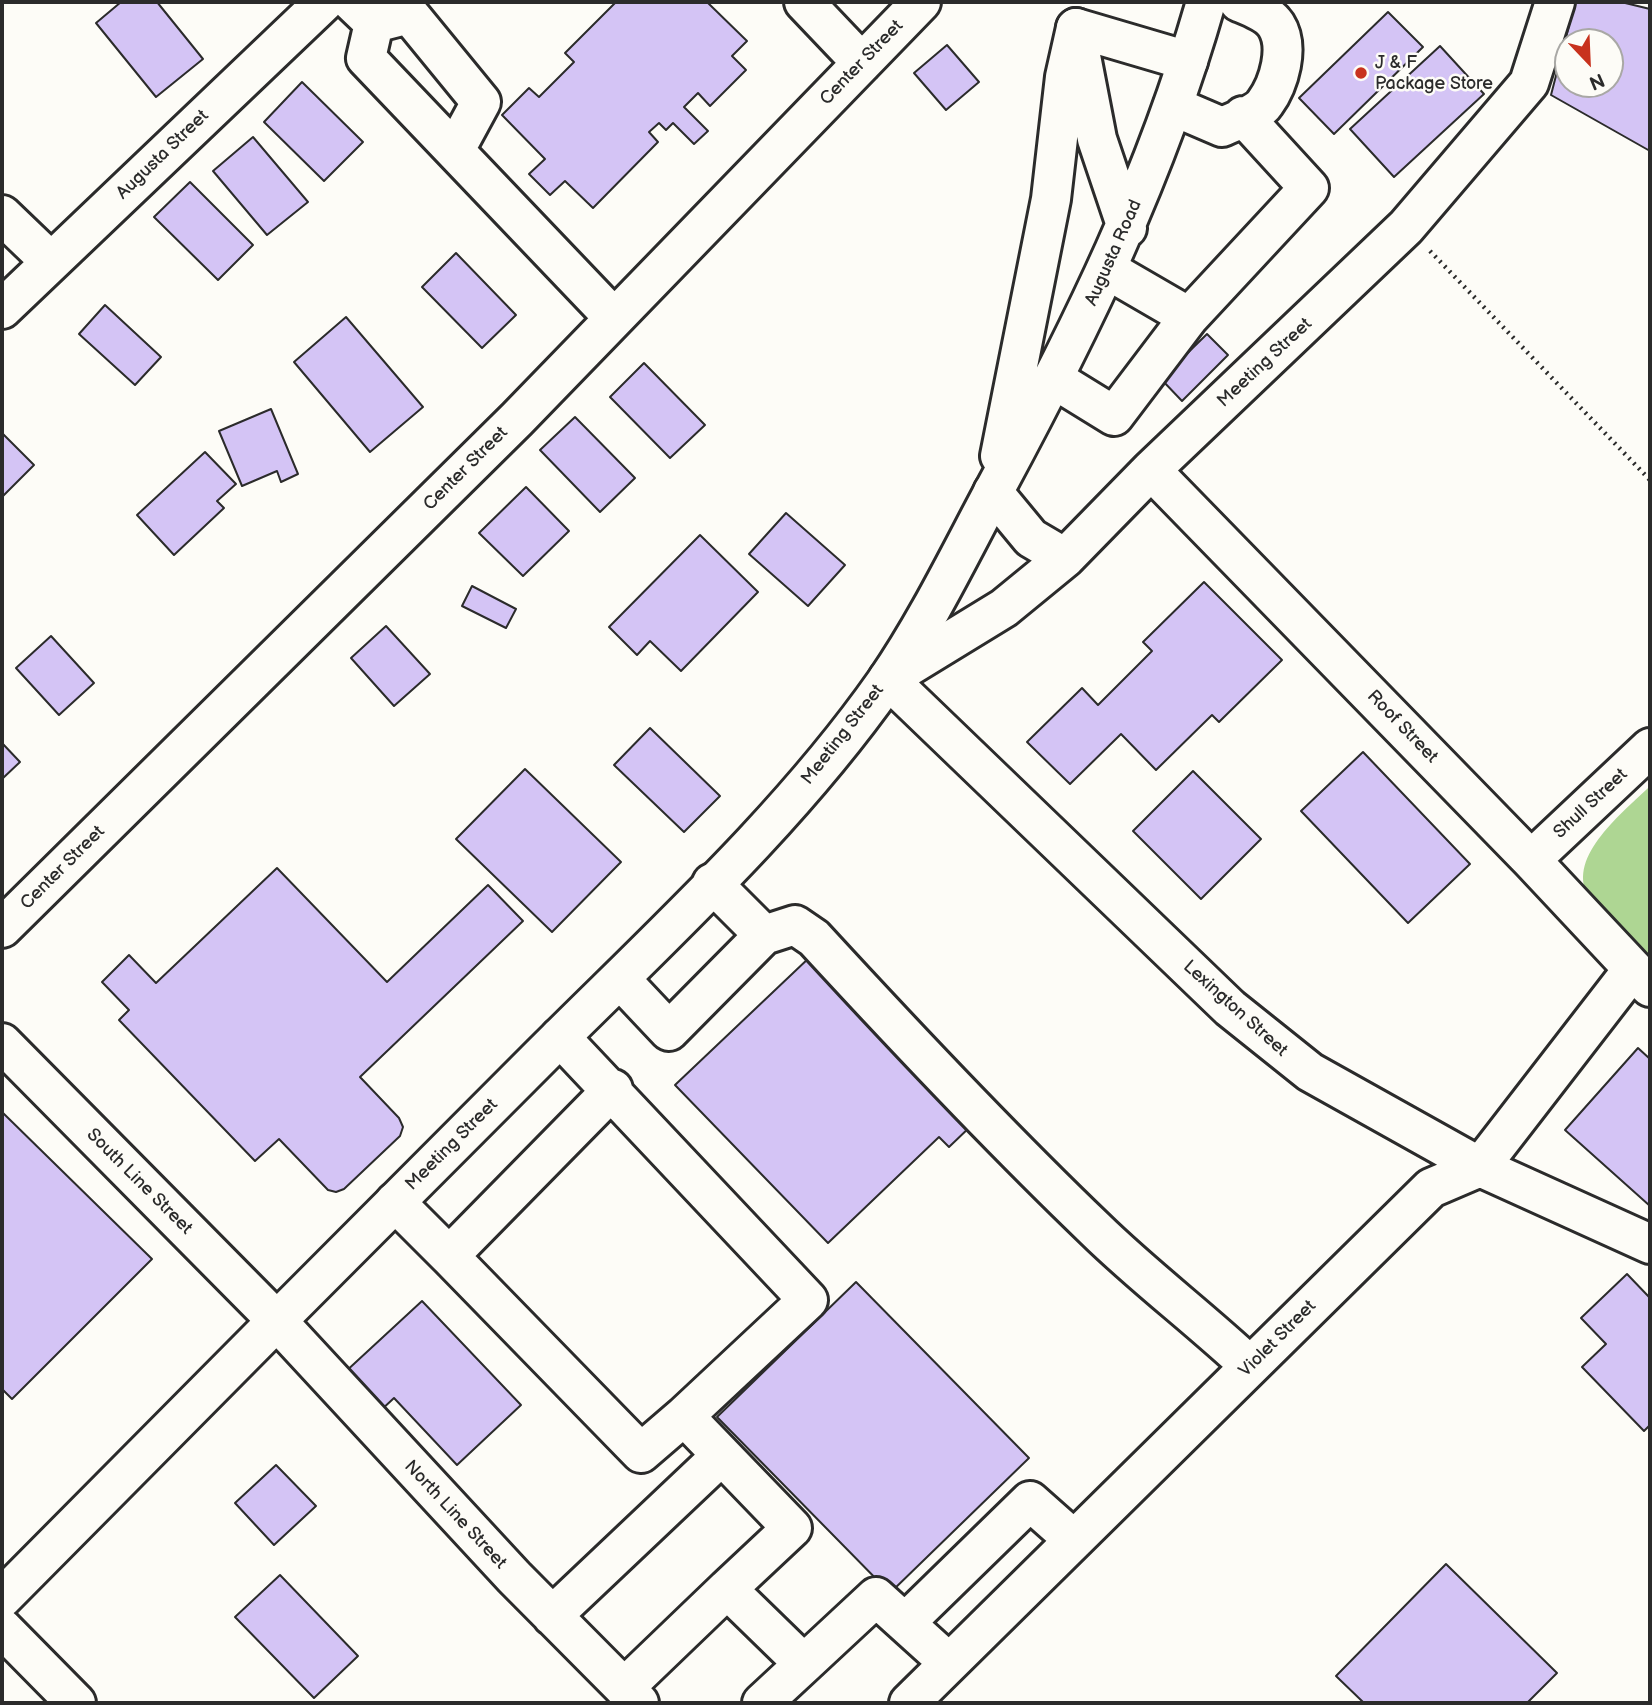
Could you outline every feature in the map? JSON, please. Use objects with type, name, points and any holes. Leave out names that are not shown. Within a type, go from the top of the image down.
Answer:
[{"type":"street","name":"Augusta Street","points":[[2,309],[324,2]]},
{"type":"street","points":[[804,2],[862,63]]},
{"type":"street","name":"Center Street","points":[[2,928],[517,419],[921,2]]},
{"type":"street","name":"Augusta Road","points":[[993,492],[1054,379],[1127,228],[1173,106],[1206,2]]},
{"type":"street","points":[[1173,106],[1222,127],[1265,106],[1279,73],[1283,52],[1276,25],[1261,12],[1239,2]]},
{"type":"street","name":"Meeting Street","points":[[888,679],[1004,608],[1065,558],[1152,470],[1406,227],[1529,83],[1555,2]]},
{"type":"street","points":[[455,150],[481,102],[409,14],[363,12],[366,58],[614,318]]},
{"type":"street","points":[[1076,15],[1188,61]]},
{"type":"street","points":[[1076,15],[1097,139],[1127,228]]},
{"type":"street","points":[[1065,558],[1031,538],[993,492],[1051,199],[1065,78],[1076,15]]},
{"type":"street","points":[[1054,379],[1114,416],[1189,317],[1309,188],[1243,116]]},
{"type":"street","points":[[2,215],[51,262]]},
{"type":"street","points":[[1108,270],[1189,317]]},
{"type":"street","name":"Roof Street","points":[[1152,470],[1642,978]]},
{"type":"street","name":"Meeting Street","points":[[2,1598],[620,979],[798,792],[888,679],[993,492]]},
{"type":"street","name":"Lexington Street","points":[[888,679],[1230,1008],[1284,1054],[1310,1072],[1480,1167],[1650,1244]]},
{"type":"street","name":"Shull Street","points":[[1531,860],[1650,748]]},
{"type":"street","points":[[712,883],[764,936]]},
{"type":"street","points":[[620,979],[669,1031],[764,936],[795,925],[814,938],[969,1106],[1097,1231],[1192,1311],[1250,1366]]},
{"type":"street","name":"Violet Street","points":[[909,1703],[1431,1188],[1480,1167],[1642,978]]},
{"type":"street","points":[[395,1202],[641,1453],[808,1300],[613,1089],[560,1037]]},
{"type":"street","name":"South Line Street","points":[[2,1043],[277,1321]]},
{"type":"street","points":[[449,1256],[613,1089]]},
{"type":"street","name":"North Line Street","points":[[277,1321],[552,1616],[631,1696]]},
{"type":"street","points":[[631,1696],[727,1589],[792,1528],[684,1416]]},
{"type":"street","points":[[552,1616],[721,1456]]},
{"type":"street","points":[[905,1623],[1030,1501],[1074,1540]]},
{"type":"street","points":[[727,1589],[804,1664]]},
{"type":"street","points":[[762,1703],[876,1597],[949,1663]]},
{"type":"street","points":[[2,1628],[76,1703]]},
{"type":"path","points":[[1406,227],[1650,480]]},
{"type":"green space","points":[[1650,786],[1650,964],[1592,903],[1583,881],[1585,865],[1601,835]]},
{"type":"building","points":[[121,2],[157,2],[203,59],[156,97],[96,23]]},
{"type":"building","points":[[616,2],[707,2],[747,41],[732,56],[746,70],[710,106],[698,93],[684,107],[708,131],[694,144],[673,123],[666,130],[659,123],[649,132],[658,142],[593,208],[565,181],[550,195],[529,174],[545,159],[502,115],[529,88],[539,97],[574,62],[565,53]]},
{"type":"building","points":[[1575,2],[1621,2],[1650,9],[1650,151],[1556,98],[1624,98],[1624,28],[1568,28]]},
{"type":"building","name":"J & F Package Store","points":[[1388,12],[1423,47],[1334,134],[1299,98]]},
{"type":"building","points":[[947,45],[979,82],[946,110],[914,73]]},
{"type":"building","points":[[1440,46],[1484,94],[1394,177],[1350,129]]},
{"type":"building","points":[[302,82],[363,142],[324,181],[264,122]]},
{"type":"building","points":[[253,137],[308,202],[267,235],[213,171]]},
{"type":"building","points":[[190,182],[253,245],[218,280],[154,217]]},
{"type":"building","points":[[456,253],[516,315],[482,348],[422,287]]},
{"type":"building","points":[[105,305],[161,357],[135,385],[79,334]]},
{"type":"building","points":[[346,317],[423,407],[370,452],[294,362]]},
{"type":"building","points":[[1207,334],[1228,355],[1182,401],[1161,379]]},
{"type":"building","points":[[644,363],[705,425],[670,458],[610,397]]},
{"type":"building","points":[[271,409],[298,474],[281,482],[277,471],[242,486],[219,431]]},
{"type":"building","points":[[575,417],[635,478],[600,512],[540,450]]},
{"type":"building","points":[[2,433],[34,465],[2,497]]},
{"type":"building","points":[[205,452],[236,484],[217,501],[224,508],[174,555],[137,515]]},
{"type":"building","points":[[526,487],[569,531],[523,576],[479,533]]},
{"type":"building","points":[[786,513],[845,565],[808,606],[749,554]]},
{"type":"building","points":[[700,535],[758,592],[681,671],[650,641],[637,655],[609,627]]},
{"type":"building","points":[[1204,582],[1282,660],[1219,722],[1212,715],[1156,770],[1121,734],[1070,784],[1027,742],[1082,688],[1098,705],[1152,651],[1143,642]]},
{"type":"building","points":[[472,586],[516,609],[506,628],[462,606]]},
{"type":"building","points":[[386,626],[430,674],[394,706],[351,658]]},
{"type":"building","points":[[51,636],[94,683],[59,715],[16,668]]},
{"type":"building","points":[[650,728],[720,796],[684,832],[614,765]]},
{"type":"building","points":[[2,743],[20,762],[2,779]]},
{"type":"building","points":[[1363,752],[1470,864],[1408,923],[1301,811]]},
{"type":"building","points":[[525,769],[621,862],[552,932],[456,839]]},
{"type":"building","points":[[1193,771],[1261,839],[1201,899],[1133,831]]},
{"type":"building","points":[[277,868],[387,982],[488,885],[523,921],[360,1077],[399,1118],[403,1127],[400,1136],[344,1189],[336,1192],[328,1190],[279,1139],[255,1161],[119,1020],[129,1010],[102,982],[129,955],[156,983]]},
{"type":"building","points":[[811,956],[973,1124],[949,1147],[939,1137],[828,1243],[675,1085]]},
{"type":"building","points":[[1638,1048],[1650,1059],[1650,1206],[1565,1130]]},
{"type":"building","points":[[2,1112],[152,1259],[12,1399],[2,1389]]},
{"type":"building","points":[[1627,1274],[1650,1298],[1650,1425],[1644,1431],[1582,1367],[1606,1344],[1581,1318]]},
{"type":"building","points":[[856,1282],[1029,1458],[890,1593],[717,1417]]},
{"type":"building","points":[[422,1301],[521,1405],[457,1465],[394,1398],[379,1412],[343,1374]]},
{"type":"building","points":[[276,1465],[316,1506],[274,1545],[235,1503]]},
{"type":"building","points":[[1446,1564],[1557,1673],[1527,1703],[1364,1703],[1336,1676]]},
{"type":"building","points":[[280,1575],[358,1656],[314,1698],[235,1617]]},
{"type":"place","name":"J & F Package Store","points":[[1361,73]]}]
